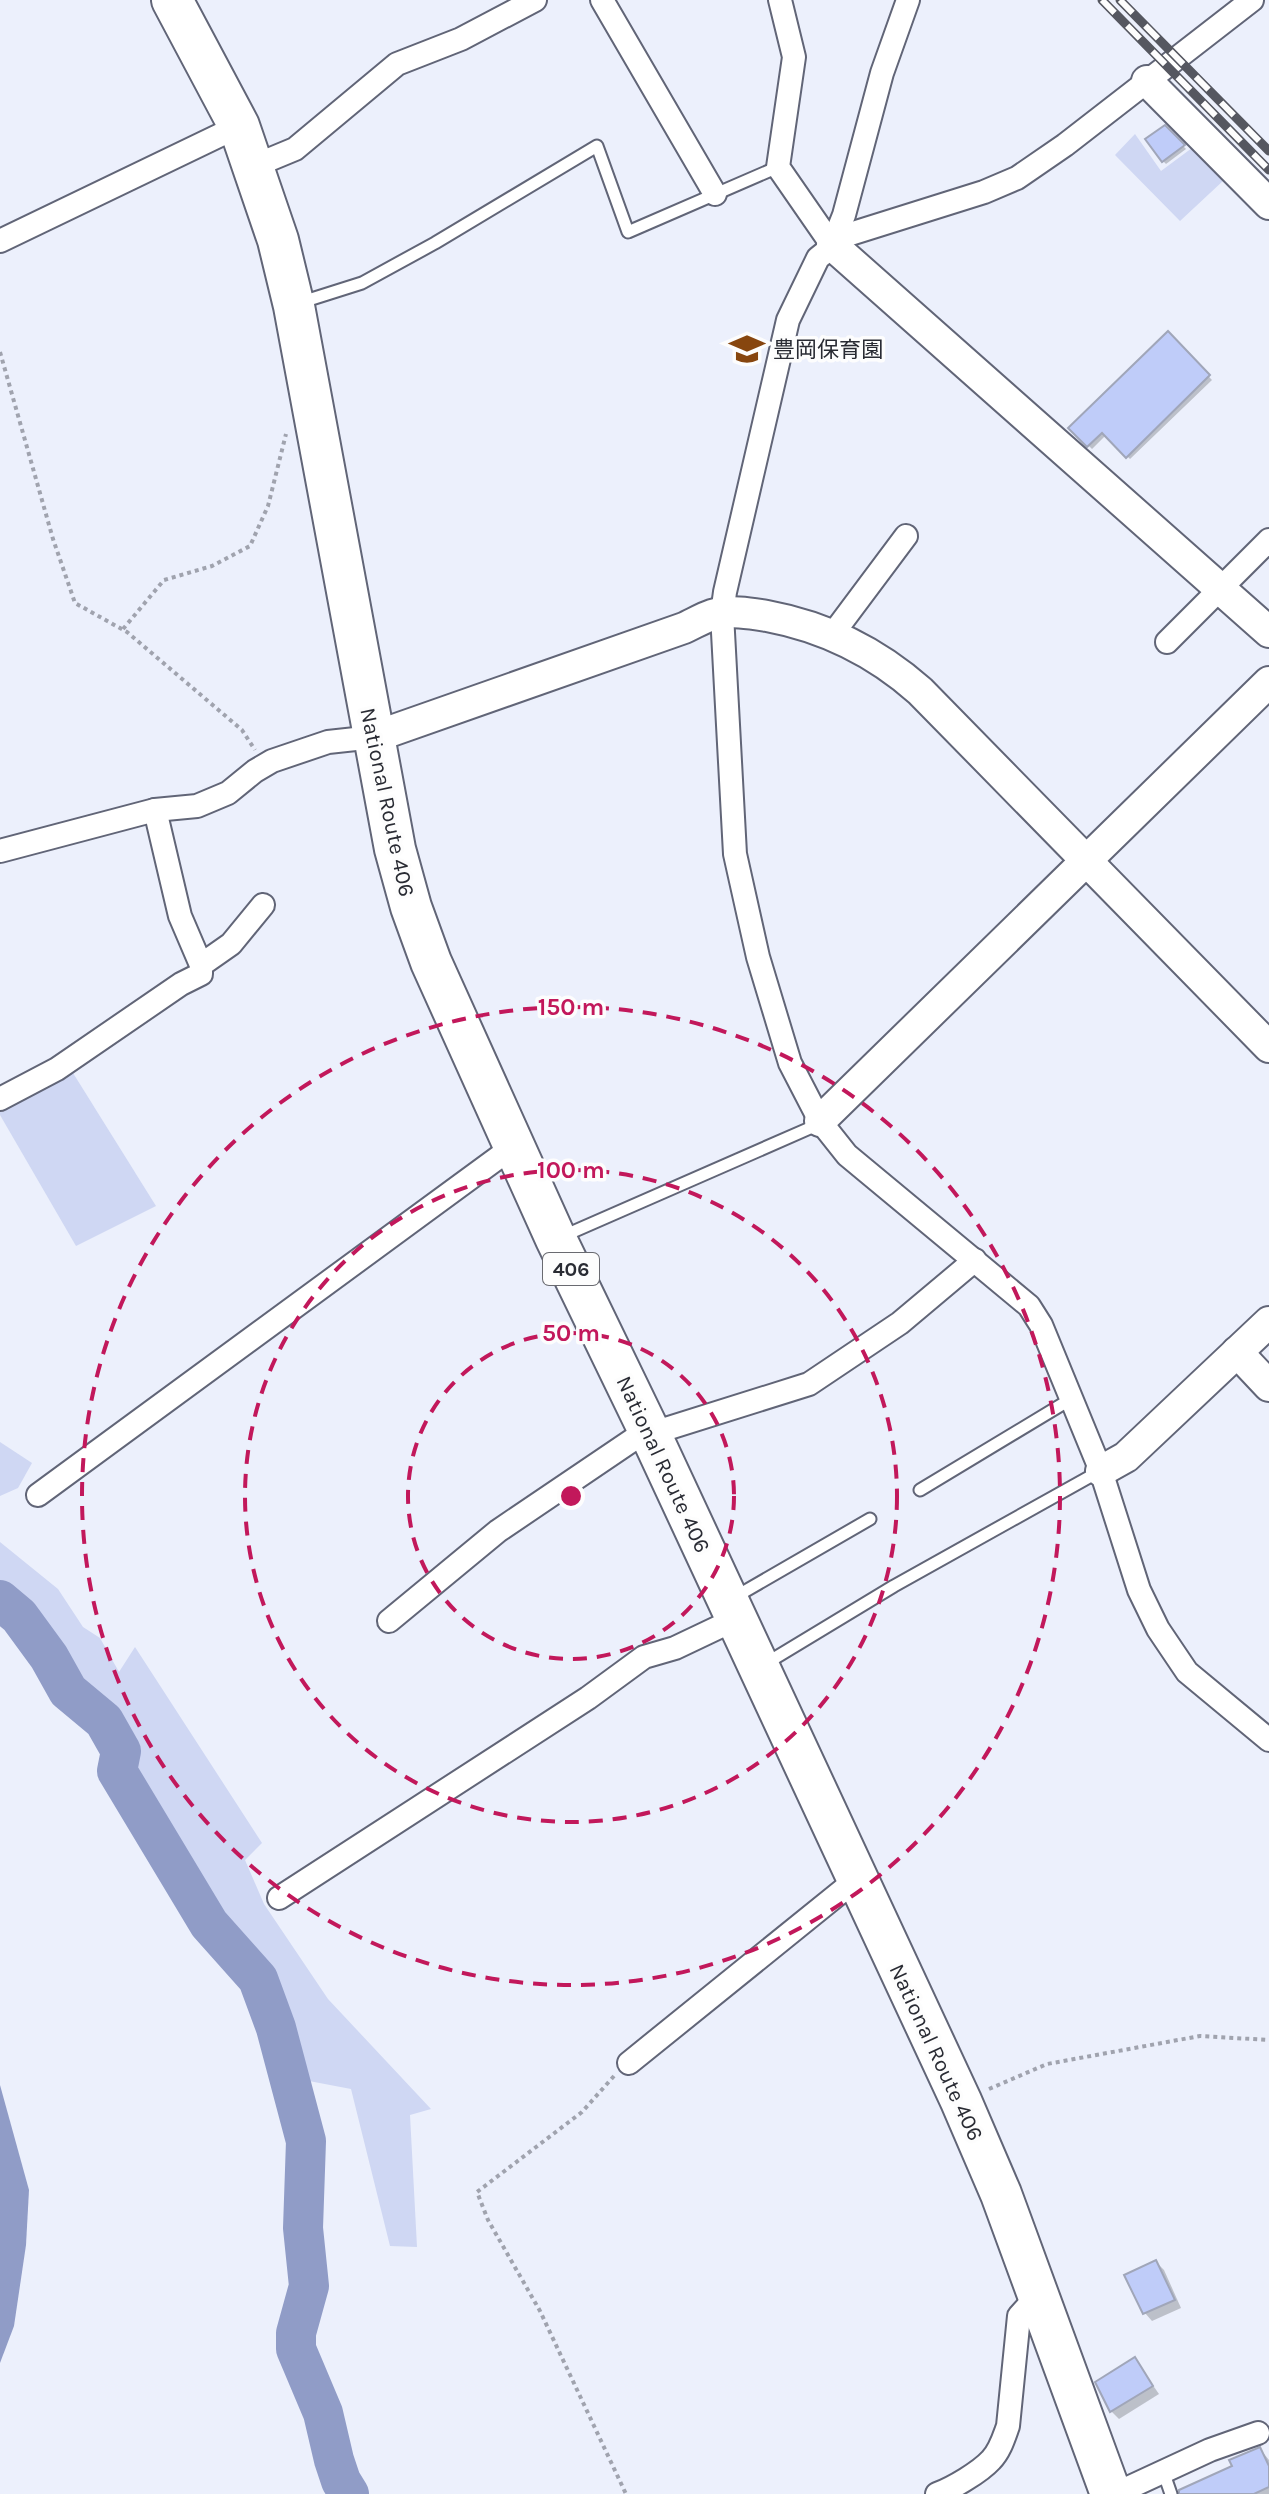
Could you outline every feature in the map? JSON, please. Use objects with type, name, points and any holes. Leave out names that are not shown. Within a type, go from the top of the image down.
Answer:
[{"type":"highway","name":"National Route 406","points":[[172,0],[239,126],[278,240],[294,306],[395,849],[431,962],[556,1239],[650,1433],[961,2101],[1001,2194],[1113,2494]]},
{"type":"street","points":[[254,166],[295,149],[397,64],[461,39],[535,0]]},
{"type":"street","points":[[602,0],[715,194]]},
{"type":"street","points":[[780,0],[794,57],[778,167],[832,245],[1269,632]]},
{"type":"street","points":[[832,245],[844,215],[882,73],[908,0]]},
{"type":"street","points":[[1252,0],[1065,145],[1017,178],[984,192],[847,235],[818,258],[809,270],[788,320],[722,614],[735,854],[758,957],[790,1063],[834,1141],[867,1173],[1029,1306],[1041,1325],[1101,1471],[1139,1590],[1158,1629],[1187,1672],[1269,1740]]},
{"type":"street","points":[[1147,81],[1269,204]]},
{"type":"street","points":[[0,241],[239,126]]},
{"type":"street","points":[[832,635],[906,536]]},
{"type":"street","points":[[1167,642],[1269,540]]},
{"type":"street","points":[[0,851],[155,810],[197,806],[228,793],[265,765],[328,742],[374,737],[684,628],[713,615],[736,612],[777,618],[832,635],[875,656],[904,677],[1269,1047]]},
{"type":"street","points":[[820,1121],[1269,682]]},
{"type":"street","points":[[0,1099],[57,1069],[181,984],[201,974],[201,965],[180,916],[155,810]]},
{"type":"street","points":[[201,965],[231,944],[263,905]]},
{"type":"street","points":[[38,1495],[514,1146]]},
{"type":"street","points":[[389,1621],[498,1531],[634,1439],[809,1384],[900,1323],[975,1260]]},
{"type":"street","points":[[1101,1471],[1126,1457],[1269,1322]]},
{"type":"street","points":[[1237,1352],[1269,1386]]},
{"type":"street","points":[[279,1898],[588,1698],[644,1657],[675,1648],[732,1610]]},
{"type":"street","points":[[629,2063],[858,1878]]},
{"type":"street","points":[[937,2494],[951,2489],[991,2460],[1004,2440],[1019,2316],[1039,2299]]},
{"type":"street","points":[[1113,2494],[1210,2450],[1258,2433]]},
{"type":"lane","points":[[294,306],[362,283],[597,146],[628,232],[778,167]]},
{"type":"lane","points":[[556,1239],[820,1121]]},
{"type":"lane","points":[[920,1490],[1071,1399]]},
{"type":"lane","points":[[758,1668],[894,1586],[1101,1471]]},
{"type":"lane","points":[[732,1610],[870,1519]]},
{"type":"lane","points":[[1163,2471],[1171,2494]]},
{"type":"path","points":[[0,352],[53,539],[75,603],[123,629],[242,730],[265,765]]},
{"type":"path","points":[[123,629],[164,580],[212,566],[250,546],[268,506],[287,429],[312,406]]},
{"type":"path","points":[[961,2101],[1047,2064],[1200,2036],[1269,2040]]},
{"type":"path","points":[[626,2494],[540,2311],[488,2220],[477,2192],[582,2112],[613,2076],[629,2063]]},
{"type":"shaded area","points":[[1135,134],[1161,171],[1192,148],[1224,180],[1180,221],[1115,155]]},
{"type":"shaded area","points":[[73,1073],[156,1206],[76,1246],[0,1115],[0,1112]]},
{"type":"shaded area","points":[[0,1442],[32,1463],[18,1488],[0,1496]]},
{"type":"shaded area","points":[[0,1542],[58,1589],[83,1627],[100,1638],[119,1672],[135,1647],[262,1843],[245,1860],[264,1904],[328,1999],[431,2109],[410,2115],[417,2247],[390,2246],[351,2089],[288,2077],[276,2028],[258,1979],[209,1924],[117,1771],[121,1751],[104,1721],[68,1691],[49,1657],[19,1616],[0,1600]]},
{"type":"shaded area","points":[[0,2085],[29,2190],[26,2245],[14,2326],[0,2363]]},
{"type":"building","points":[[1165,125],[1185,145],[1162,162],[1145,139]]},
{"type":"building","points":[[1168,331],[1210,375],[1126,458],[1102,433],[1087,447],[1068,428]]},
{"type":"building","points":[[1156,2260],[1175,2300],[1143,2314],[1124,2275]]},
{"type":"building","points":[[1135,2357],[1153,2386],[1110,2412],[1095,2382]]},
{"type":"building","points":[[1260,2447],[1269,2466],[1269,2487],[1254,2494],[1179,2494],[1179,2490],[1232,2466],[1229,2460]]},
{"type":"waterway","points":[[0,1600],[19,1616],[49,1657],[68,1691],[104,1721],[121,1751],[117,1771],[209,1924],[258,1979],[276,2028],[306,2141],[303,2228],[309,2286],[296,2333],[296,2349],[323,2413],[334,2460],[349,2494]]},
{"type":"railway","points":[[1102,0],[1269,170]]},
{"type":"railway","points":[[1120,0],[1269,151]]},
{"type":"place","name":"豊岡保育園","points":[[747,349]]}]
